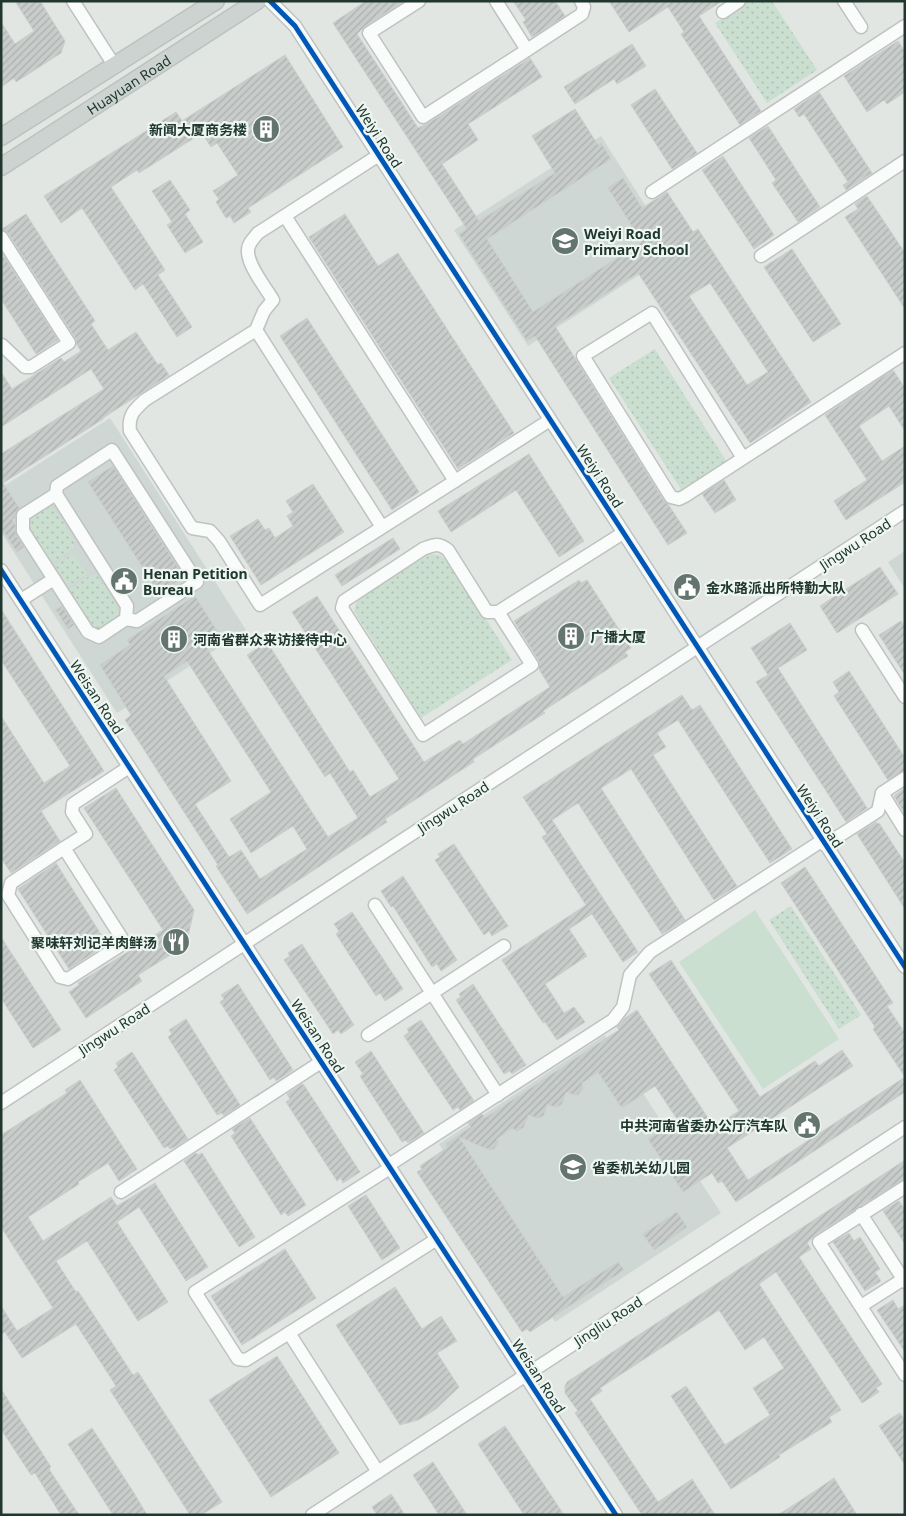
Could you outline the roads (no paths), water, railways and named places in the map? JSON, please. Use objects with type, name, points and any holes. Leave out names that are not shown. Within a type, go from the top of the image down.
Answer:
[{"type":"main road","name":"Huayuan Road","points":[[1,137],[216,1]]},
{"type":"main road","name":"Huayuan Road","points":[[1,167],[257,1]]},
{"type":"street","points":[[72,1],[114,65]]},
{"type":"street","name":"Weiyi Road","points":[[270,1],[295,26],[905,967]]},
{"type":"street","points":[[419,1],[369,33],[423,117],[582,14],[584,7],[581,1]]},
{"type":"street","points":[[496,1],[527,50]]},
{"type":"street","points":[[723,12],[739,1]]},
{"type":"street","points":[[844,1],[861,27]]},
{"type":"street","points":[[652,192],[905,26]]},
{"type":"street","points":[[379,155],[258,233],[251,241],[248,250],[250,263],[273,300],[264,311],[256,330],[145,400],[134,411],[129,422],[130,431],[192,528],[210,531],[219,541],[260,605],[550,420]]},
{"type":"street","points":[[761,256],[905,161]]},
{"type":"street","points":[[285,216],[455,481]]},
{"type":"street","points":[[1,237],[69,343],[31,367],[25,367],[2,347]]},
{"type":"street","points":[[743,458],[652,313],[583,356],[671,497],[679,499],[685,496],[905,352]]},
{"type":"street","points":[[256,330],[382,527]]},
{"type":"street","points":[[56,494],[23,515],[23,531],[88,632],[98,637],[126,619],[137,621],[197,582],[112,450],[57,486],[56,494],[127,606],[126,619]]},
{"type":"street","name":"Jingwu Road","points":[[1,1103],[905,511]]},
{"type":"street","points":[[498,612],[532,665],[423,735],[342,608],[344,601],[423,549],[435,544],[441,544],[448,550],[488,612],[498,612],[623,533]]},
{"type":"street","name":"Weisan Road","points":[[1,570],[616,1515]]},
{"type":"street","points":[[21,600],[54,579]]},
{"type":"street","points":[[862,630],[905,697]]},
{"type":"street","points":[[64,848],[121,937],[118,947],[68,979],[60,977],[8,895],[10,883],[64,848],[86,834],[72,812],[73,804],[129,767]]},
{"type":"street","points":[[436,1239],[246,1360],[238,1359],[195,1292],[613,1020],[623,1007],[630,975],[650,952],[824,843],[878,812],[882,793],[905,778]]},
{"type":"street","points":[[882,793],[905,830]]},
{"type":"street","points":[[375,905],[498,1094]]},
{"type":"street","points":[[368,1035],[504,946]]},
{"type":"street","points":[[121,1192],[321,1062]]},
{"type":"street","name":"Jingliu Road","points":[[312,1515],[905,1127]]},
{"type":"street","points":[[905,1187],[819,1242],[905,1375]]},
{"type":"street","points":[[861,1306],[904,1280],[862,1214]]},
{"type":"street","points":[[290,1333],[378,1472]]},
{"type":"place","name":"新闻大厦商务楼","points":[[266,129]]},
{"type":"place","name":"Weiyi Road Primary School","points":[[565,241]]},
{"type":"place","name":"Henan Petition Bureau","points":[[124,581]]},
{"type":"place","name":"金水路派出所特勤大队","points":[[687,587]]},
{"type":"place","name":"广播大厦","points":[[571,636]]},
{"type":"place","name":"河南省群众来访接待中心","points":[[174,639]]},
{"type":"place","name":"聚味轩刘记羊肉鲜汤","points":[[176,942]]},
{"type":"place","name":"中共河南省委办公厅汽车队","points":[[807,1125]]},
{"type":"place","name":"省委机关幼儿园","points":[[573,1167]]}]
